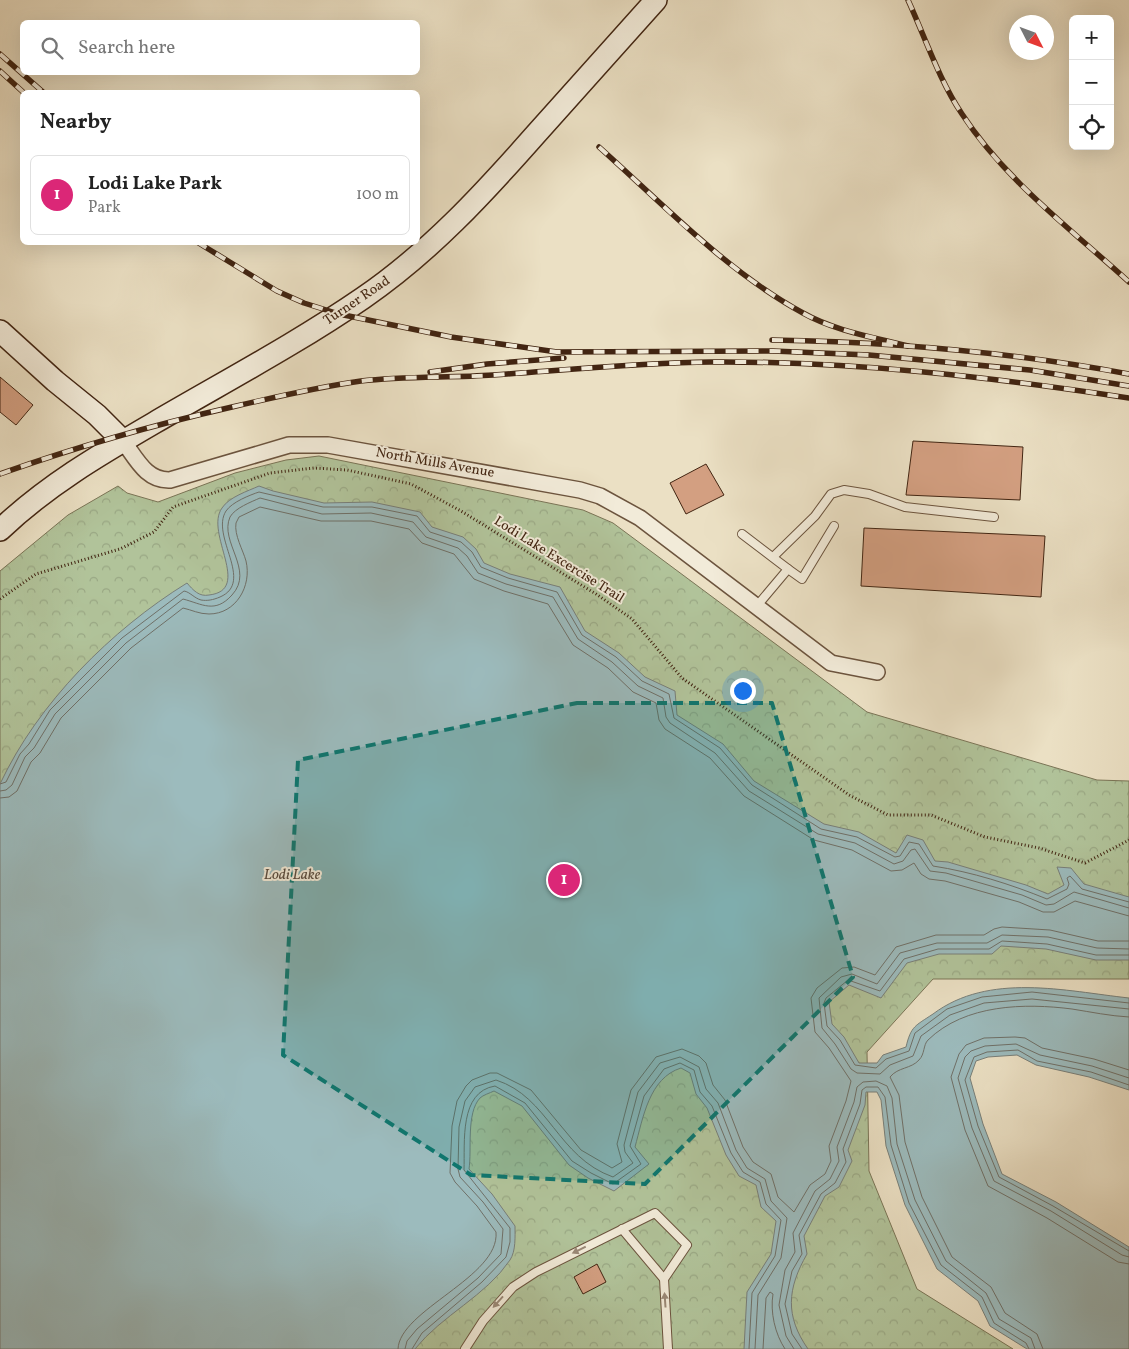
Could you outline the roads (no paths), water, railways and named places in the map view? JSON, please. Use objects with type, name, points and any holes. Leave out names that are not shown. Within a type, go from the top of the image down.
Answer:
[{"type":"main road","name":"Turner Road","points":[[0,530],[33,501],[65,477],[310,332],[364,297],[412,262],[480,196],[656,0]]},
{"type":"main road","name":"North Mills Avenue","points":[[0,331],[55,381],[97,415],[123,441]]},
{"type":"street","name":"North Mills Avenue","points":[[123,441],[149,474],[162,480],[170,480],[289,445],[309,443],[328,444],[580,490],[600,496],[640,518],[831,663],[877,672]]},
{"type":"lane","points":[[773,557],[815,516],[831,494],[844,490],[869,494],[905,507],[994,518]]},
{"type":"lane","points":[[742,534],[802,579],[834,526]]},
{"type":"lane","points":[[756,607],[788,569]]},
{"type":"lane","points":[[465,1349],[488,1315],[514,1286],[536,1272],[655,1213],[687,1245],[664,1279]]},
{"type":"lane","points":[[622,1229],[664,1279],[668,1349]]},
{"type":"water","name":"Lodi Lake","points":[[259,486],[324,503],[372,502],[420,512],[432,527],[463,537],[476,549],[484,563],[510,574],[560,587],[585,631],[619,653],[645,677],[675,691],[677,715],[723,744],[754,781],[824,824],[859,832],[896,853],[907,835],[923,840],[935,861],[948,862],[1026,885],[1048,894],[1064,885],[1057,867],[1071,868],[1084,884],[1129,897],[1129,960],[1096,960],[1046,949],[1001,946],[992,954],[939,954],[907,963],[881,998],[849,985],[829,1002],[832,1024],[844,1037],[859,1063],[877,1063],[883,1055],[906,1047],[912,1030],[922,1021],[955,1001],[978,993],[1028,988],[1054,989],[1129,998],[1129,1090],[1089,1077],[1036,1065],[1017,1055],[988,1057],[976,1061],[970,1078],[983,1124],[1002,1174],[1056,1202],[1129,1247],[1129,1349],[1027,1349],[990,1326],[978,1301],[937,1269],[905,1205],[886,1146],[881,1100],[877,1092],[866,1092],[865,1105],[848,1150],[852,1161],[839,1187],[825,1196],[804,1236],[807,1254],[795,1279],[791,1302],[795,1325],[808,1349],[744,1349],[747,1292],[771,1254],[776,1221],[761,1207],[756,1185],[739,1176],[726,1155],[707,1108],[696,1094],[690,1073],[681,1068],[661,1080],[649,1100],[645,1112],[635,1147],[649,1164],[614,1191],[588,1178],[569,1165],[522,1106],[494,1091],[480,1098],[471,1122],[469,1169],[492,1194],[515,1226],[513,1252],[510,1260],[489,1284],[438,1326],[415,1349],[0,1349],[0,784],[16,754],[56,697],[104,646],[131,623],[187,583],[202,595],[221,591],[227,583],[228,572],[218,519],[225,504]]},
{"type":"railway","points":[[908,0],[946,87],[979,138],[998,161],[1040,203],[1129,282]]},
{"type":"railway","points":[[0,54],[20,72]]},
{"type":"railway","points":[[0,71],[21,90]]},
{"type":"railway","points":[[24,75],[41,90]]},
{"type":"railway","points":[[599,147],[696,236],[748,278],[775,296],[803,313],[828,324],[854,333],[908,346]]},
{"type":"railway","points":[[202,245],[277,291],[304,303],[339,314],[451,337],[557,352],[773,351],[869,355],[1030,370],[1129,386]]},
{"type":"railway","points":[[772,340],[862,343],[996,354],[1129,374]]},
{"type":"railway","points":[[430,372],[487,364],[564,358]]},
{"type":"railway","points":[[0,474],[115,437],[173,421],[296,393],[345,383],[378,379],[477,376],[657,364],[764,362],[869,367],[973,377],[1129,398]]},
{"type":"place","name":"Lodi Lake Park","points":[[564,880]]}]
